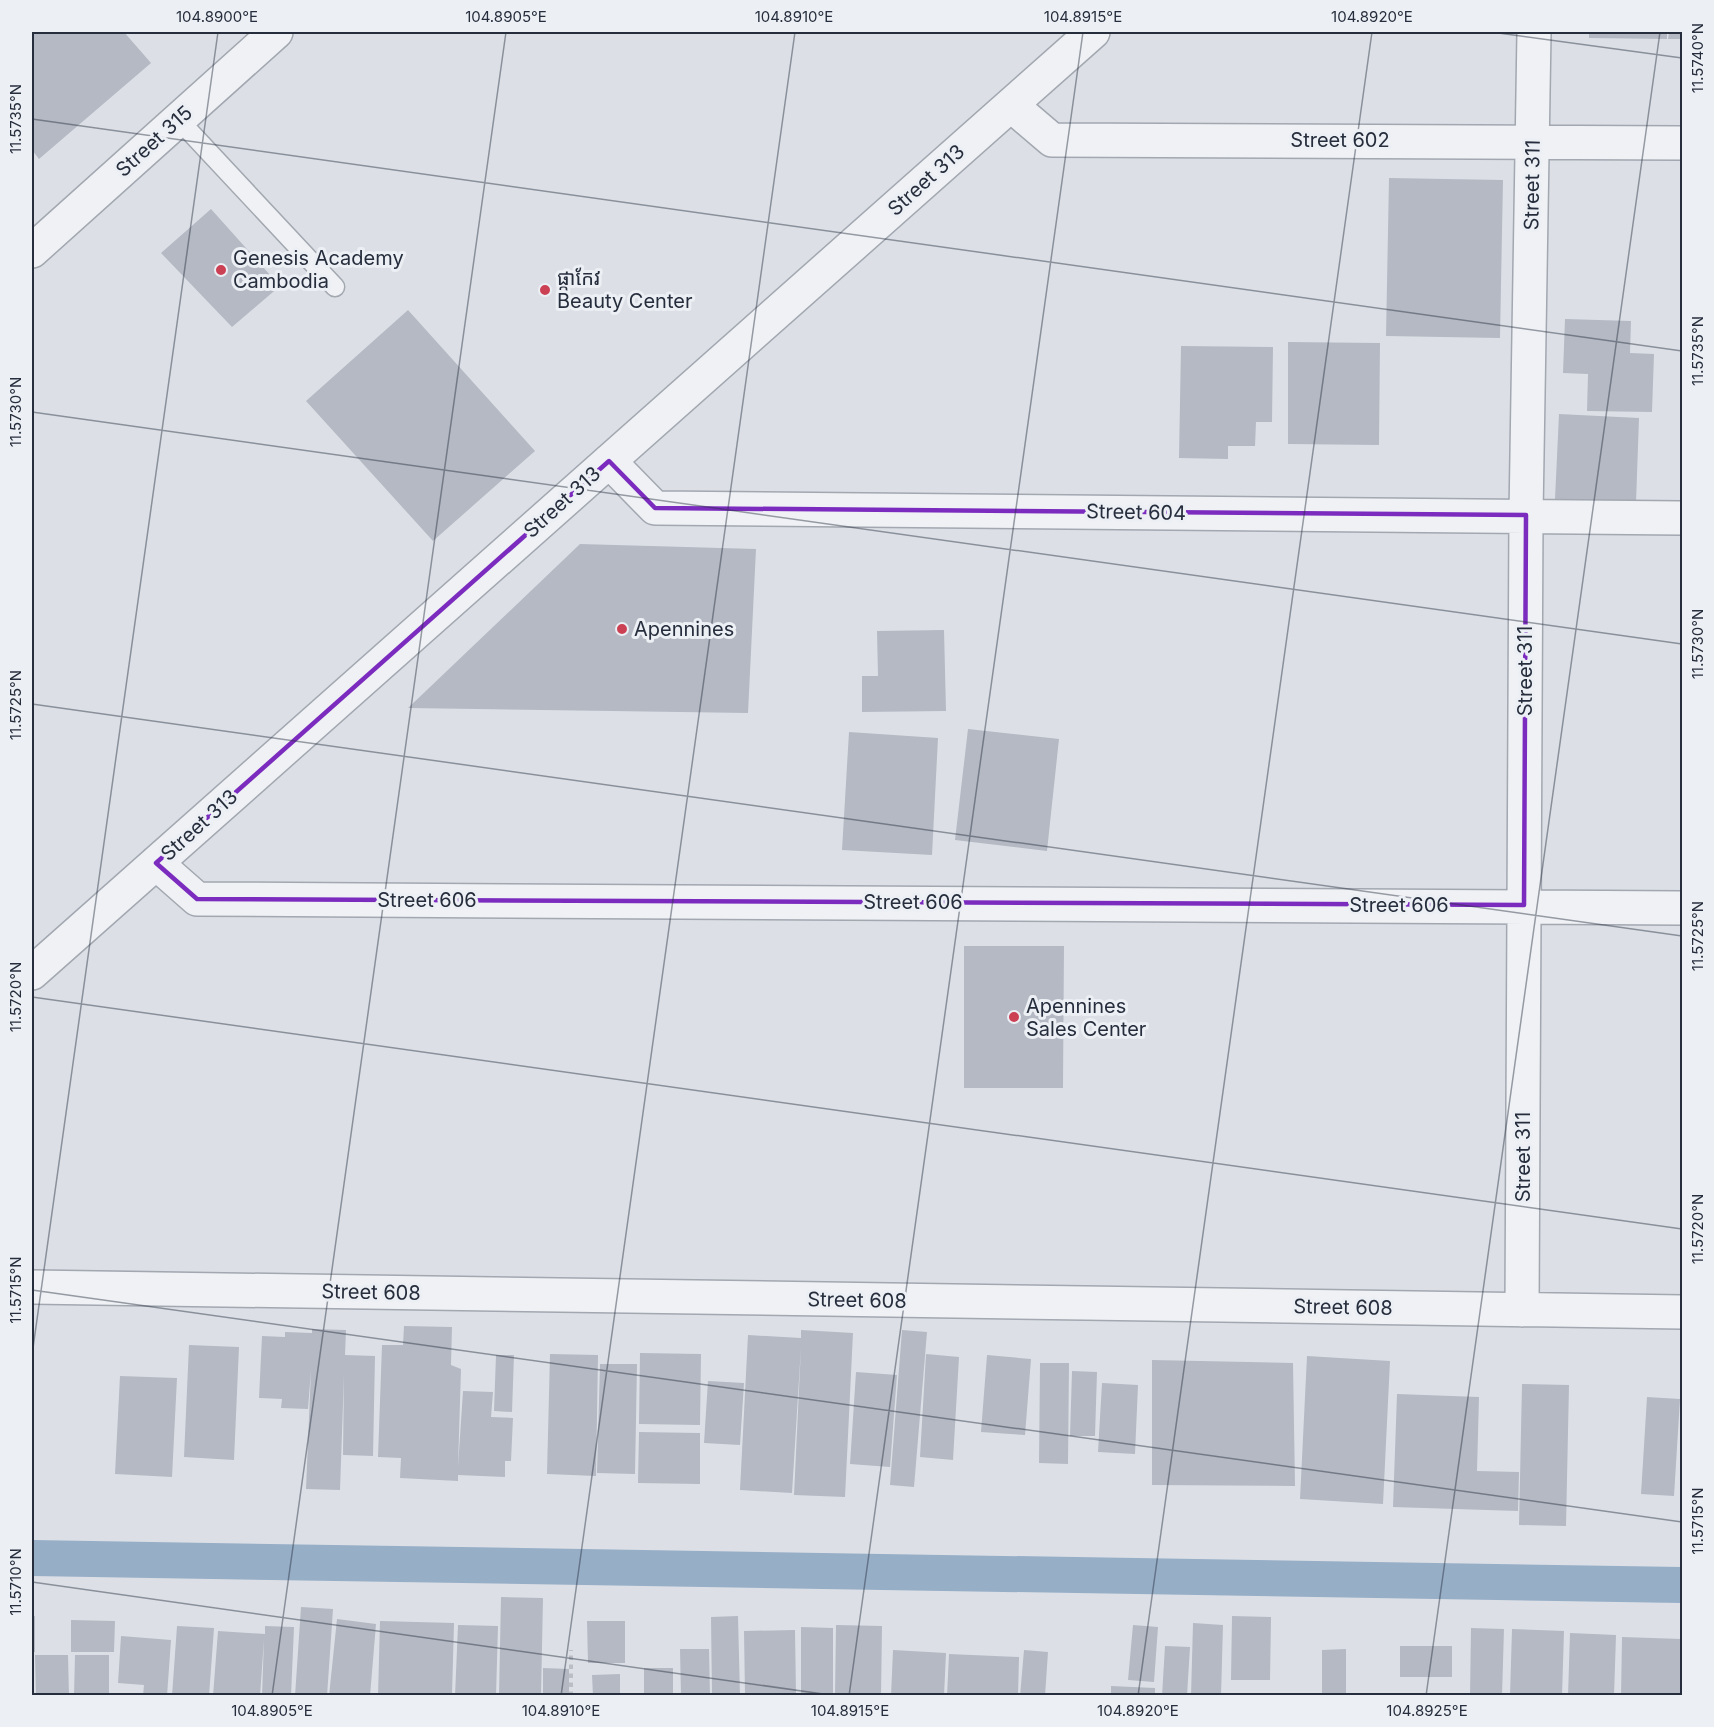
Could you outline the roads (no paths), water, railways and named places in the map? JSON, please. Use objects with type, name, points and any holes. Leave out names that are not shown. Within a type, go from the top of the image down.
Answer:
[{"type":"street","name":"Street 315","points":[[32,251],[276,32]]},
{"type":"street","name":"Street 313","points":[[32,973],[1094,32]]},
{"type":"street","name":"Street 311","points":[[1522,1310],[1526,515],[1534,32]]},
{"type":"street","name":"Street 602","points":[[1011,105],[1052,140],[1683,142]]},
{"type":"street","name":"Street 604","points":[[609,461],[655,507],[1683,518]]},
{"type":"street","name":"Street 606","points":[[156,863],[197,898],[1524,905],[1683,908]]},
{"type":"street","name":"Street 608","points":[[32,1287],[1683,1312]]},
{"type":"lane","points":[[178,119],[334,287]]},
{"type":"waterway","points":[[32,1558],[1682,1585]]},
{"type":"place","name":"Genesis Academy Cambodia","points":[[221,270]]},
{"type":"place","name":"ផ្កាកែវ Beauty Center","points":[[545,290]]},
{"type":"place","name":"Apennines","points":[[622,629]]},
{"type":"place","name":"Apennines Sales Center","points":[[1014,1017]]}]
